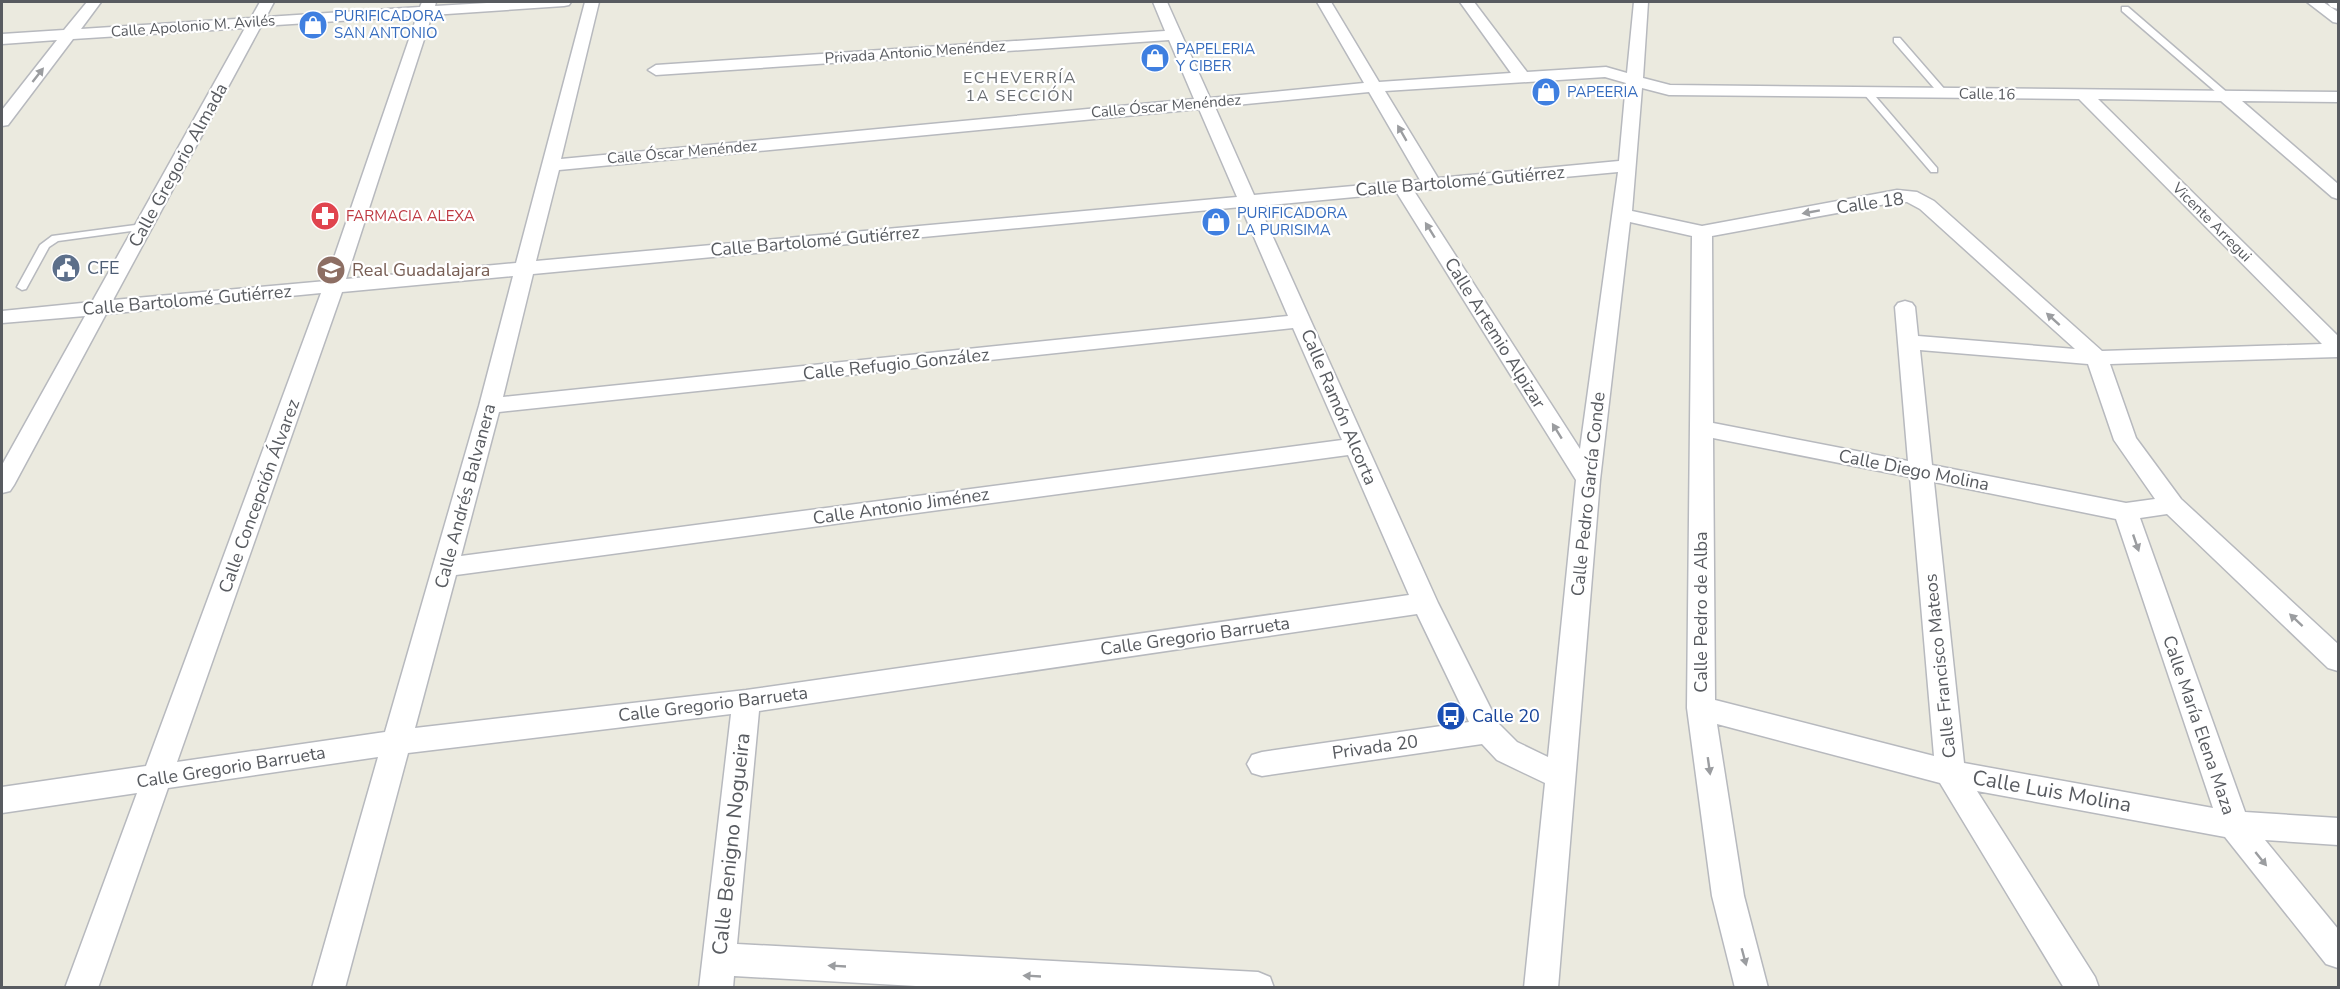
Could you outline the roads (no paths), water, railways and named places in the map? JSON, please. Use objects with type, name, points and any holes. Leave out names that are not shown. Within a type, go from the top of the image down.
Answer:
[{"type":"street","points":[[2,121],[94,2]]},
{"type":"street","name":"Calle Gregorio Almada","points":[[2,485],[267,2]]},
{"type":"street","name":"Calle Apolonio M. Avilés","points":[[2,39],[256,22],[427,6],[564,2]]},
{"type":"street","name":"Calle Andrés Balvanera","points":[[328,987],[447,567],[526,268],[592,2]]},
{"type":"street","name":"Calle Ramón Alcorta","points":[[1160,2],[1425,603],[1488,731],[1507,751],[1561,777]]},
{"type":"street","points":[[1324,2],[1432,184]]},
{"type":"street","points":[[1467,2],[1523,78]]},
{"type":"street","name":"Calle Pedro García Conde","points":[[1541,987],[1588,480],[1628,166],[1641,2]]},
{"type":"street","points":[[2314,2],[2338,19]]},
{"type":"street","name":"Calle Concepción Álvarez","points":[[81,987],[334,286],[427,6]]},
{"type":"street","name":"Privada Antonio Menéndez","points":[[657,70],[1173,35]]},
{"type":"street","name":"Calle Óscar Menéndez","points":[[552,165],[1375,87],[1606,72],[1636,80]]},
{"type":"street","name":"Calle 16","points":[[1636,80],[1669,90],[2338,97]]},
{"type":"street","name":"Vicente Arregui","points":[[2085,96],[2338,349]]},
{"type":"street","points":[[2227,97],[2338,193]]},
{"type":"street","points":[[2321,97],[2338,111]]},
{"type":"street","name":"Calle Bartolomé Gutiérrez","points":[[2,317],[1628,166]]},
{"type":"street","name":"Calle Artemio Alpizar","points":[[1402,187],[1588,480]]},
{"type":"street","name":"Calle 18","points":[[1622,215],[1702,231],[1897,196],[1910,196],[1927,205],[2097,358],[2125,440],[2172,505],[2338,660]]},
{"type":"street","name":"Calle Pedro de Alba","points":[[1702,231],[1701,708],[1728,896],[1752,987]]},
{"type":"street","name":"Calle Francisco Mateos","points":[[1905,307],[1950,772],[2084,987]]},
{"type":"street","name":"Calle Refugio González","points":[[490,406],[1302,321]]},
{"type":"street","points":[[1908,342],[2097,358],[2338,349]]},
{"type":"street","name":"Calle Diego Molina","points":[[1702,428],[2126,512]]},
{"type":"street","name":"Calle Antonio Jiménez","points":[[447,567],[1356,446]]},
{"type":"street","points":[[2126,512],[2172,505]]},
{"type":"street","name":"Calle María Elena Maza","points":[[2126,512],[2234,825],[2338,953]]},
{"type":"street","name":"Calle Gregorio Barrueta","points":[[2,800],[397,742],[746,701],[1425,603]]},
{"type":"street","name":"Calle Benigno Nogueira","points":[[717,973],[746,701]]},
{"type":"street","name":"Calle Luis Molina","points":[[1701,708],[1950,772],[2234,825],[2338,831]]},
{"type":"street","name":"Privada 20","points":[[1262,764],[1488,731]]},
{"type":"street","points":[[717,973],[1258,987]]},
{"type":"lane","points":[[2125,9],[2227,97]]},
{"type":"lane","points":[[1897,40],[1944,94]]},
{"type":"lane","points":[[1867,92],[1934,170]]},
{"type":"lane","points":[[22,287],[45,245],[55,238],[143,227]]},
{"type":"place","name":"PURIFICADORA SAN ANTONIO","points":[[313,25]]},
{"type":"place","name":"PAPELERIA Y CIBER","points":[[1155,58]]},
{"type":"place","name":"PAPEERIA","points":[[1546,92]]},
{"type":"place","name":"FARMACIA ALEXA","points":[[325,216]]},
{"type":"place","name":"PURIFICADORA LA PURISIMA","points":[[1216,222]]},
{"type":"place","name":"CFE","points":[[66,268]]},
{"type":"place","name":"Real Guadalajara","points":[[331,270]]},
{"type":"place","name":"Calle 20","points":[[1451,716]]},
{"type":"district","name":"ECHEVERRÍA 1A SECCIÓN","points":[[1020,87]]}]
